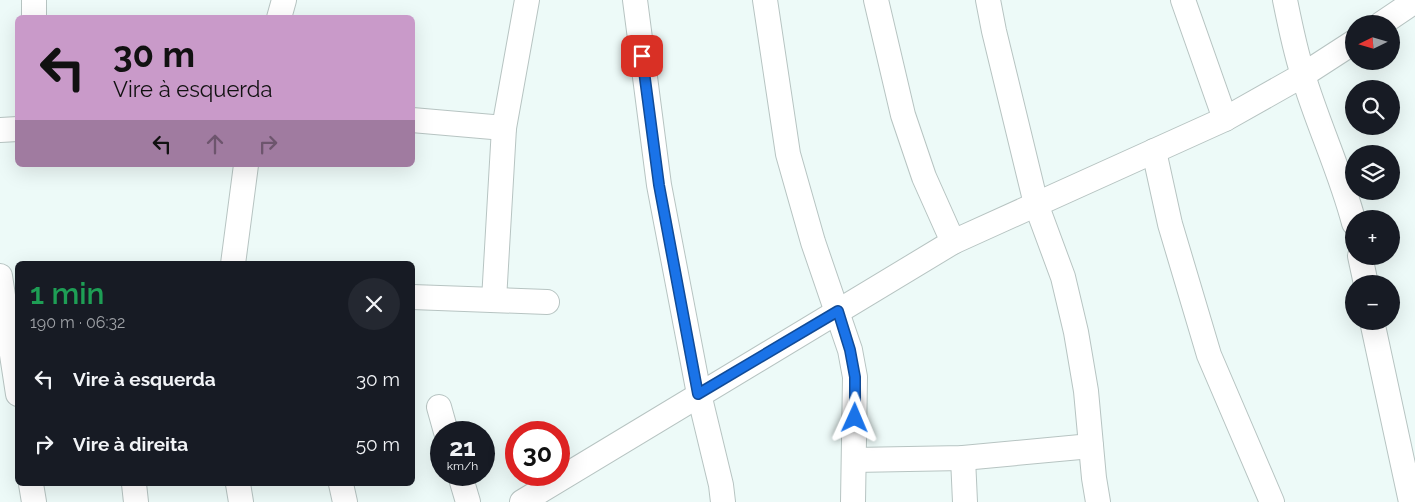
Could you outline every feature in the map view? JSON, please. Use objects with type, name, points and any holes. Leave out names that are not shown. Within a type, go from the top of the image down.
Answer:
[{"type":"street","points":[[34,0],[34,15]]},
{"type":"street","points":[[280,15],[284,0]]},
{"type":"street","points":[[494,300],[504,128],[527,0]]},
{"type":"street","points":[[635,0],[659,185],[698,394],[721,485],[723,502]]},
{"type":"street","points":[[765,0],[788,154],[813,242],[850,350],[855,377],[853,502]]},
{"type":"street","points":[[876,0],[903,115],[924,177],[954,242]]},
{"type":"street","points":[[988,0],[1036,204],[1063,277],[1076,332],[1086,391],[1098,502]]},
{"type":"street","points":[[1183,0],[1225,119]]},
{"type":"street","points":[[1285,0],[1303,76],[1350,210]]},
{"type":"street","points":[[1394,15],[1415,1]]},
{"type":"street","points":[[522,502],[698,394],[954,242],[1225,119],[1303,76],[1345,48]]},
{"type":"street","points":[[415,120],[504,128]]},
{"type":"street","points":[[0,130],[15,129]]},
{"type":"street","points":[[1154,151],[1170,224],[1209,355],[1272,502]]},
{"type":"street","points":[[233,261],[246,167]]},
{"type":"street","points":[[0,271],[15,273]]},
{"type":"street","points":[[0,276],[15,374]]},
{"type":"street","points":[[415,297],[546,302]]},
{"type":"street","points":[[1374,330],[1411,502]]},
{"type":"street","points":[[439,408],[443,421]]},
{"type":"street","points":[[854,460],[963,458],[1091,446]]},
{"type":"street","points":[[963,458],[965,502]]},
{"type":"street","points":[[31,486],[34,502]]},
{"type":"street","points":[[134,486],[136,502]]},
{"type":"street","points":[[238,486],[242,502]]},
{"type":"street","points":[[341,486],[345,502]]},
{"type":"street","points":[[463,486],[468,502]]},
{"type":"route","points":[[642,56],[659,185],[698,394],[838,311],[850,350],[855,377],[855,418]]}]
